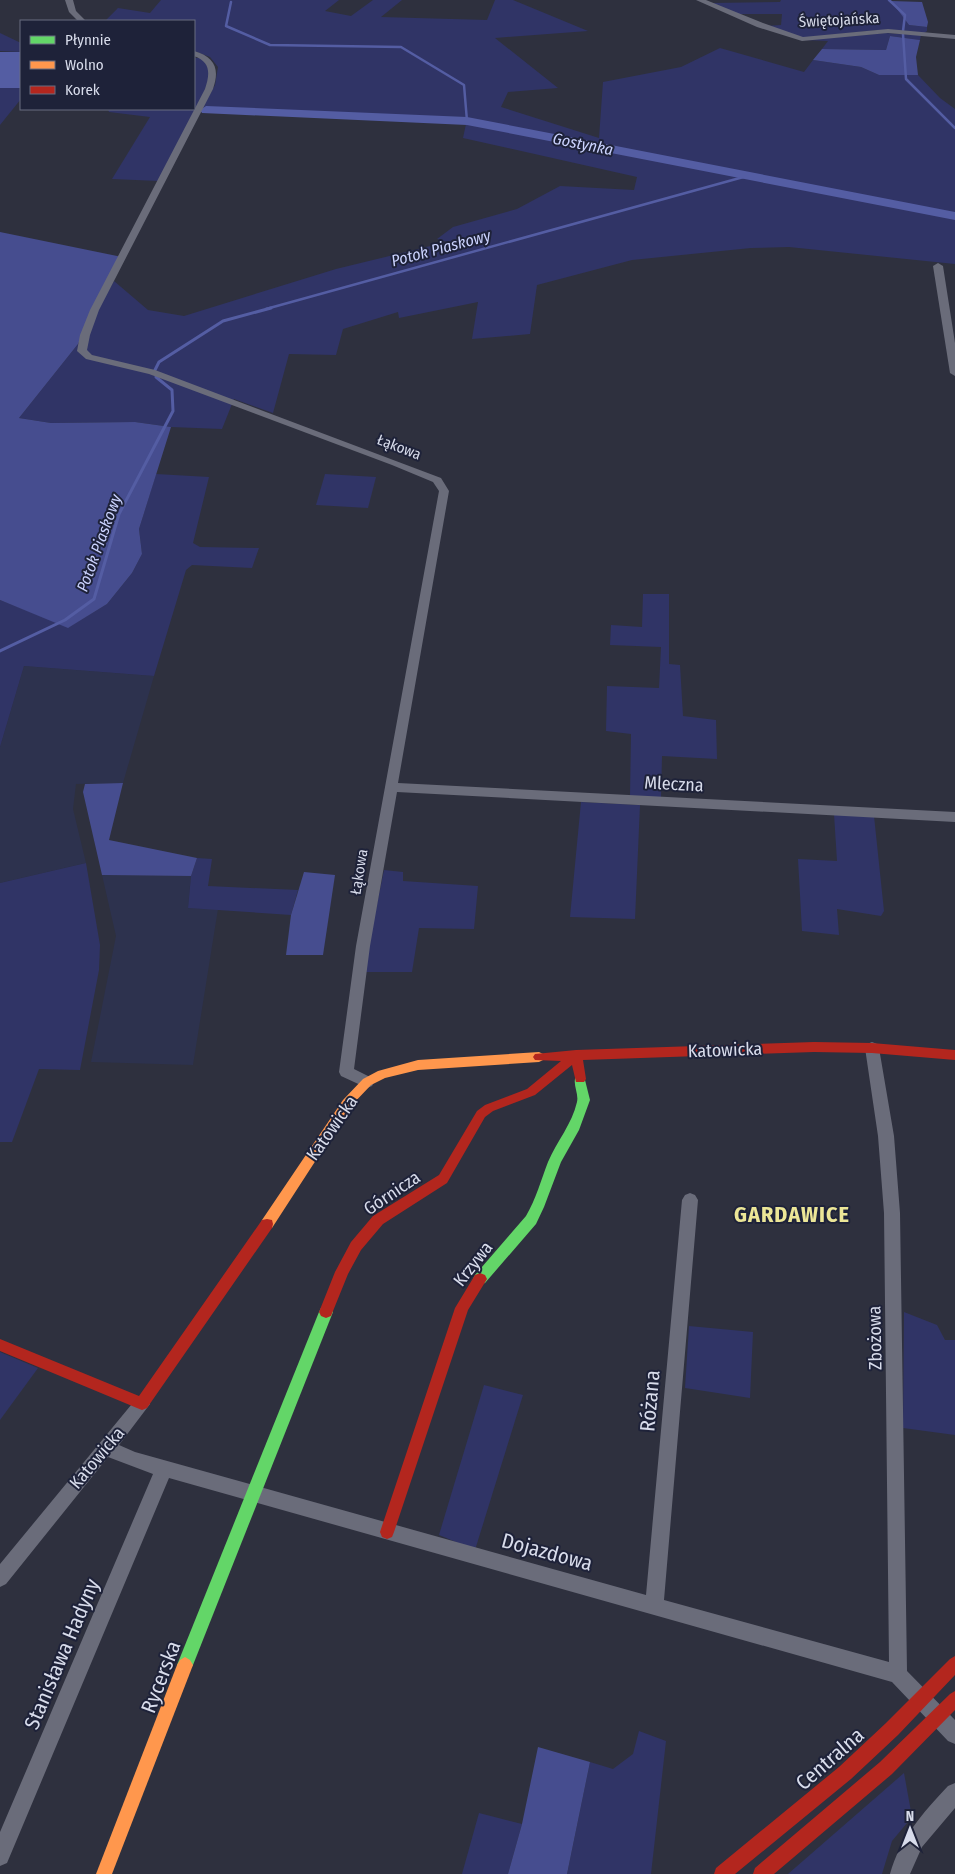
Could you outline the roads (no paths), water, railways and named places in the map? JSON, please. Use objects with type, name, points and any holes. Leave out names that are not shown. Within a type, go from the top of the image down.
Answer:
[{"type":"street","points":[[69,0],[73,12],[81,20]]},
{"type":"street","name":"Świętojańska","points":[[700,0],[760,25],[802,39],[888,31],[955,37]]},
{"type":"street","name":"Łąkowa","points":[[195,53],[202,56],[214,66],[215,72],[209,89],[97,306],[82,342],[82,351],[89,357],[152,372],[396,462],[437,480],[444,491],[363,946],[349,1040],[346,1072],[367,1082]]},
{"type":"street","points":[[938,266],[955,372]]},
{"type":"street","name":"Mleczna","points":[[392,787],[955,817]]},
{"type":"street","name":"Katowicka","points":[[0,1578],[142,1404],[233,1276],[347,1104],[367,1082],[382,1074],[418,1065],[484,1059],[814,1047],[872,1048],[955,1055]]},
{"type":"street","name":"Zbożowa","points":[[872,1048],[886,1136],[892,1213],[897,1674]]},
{"type":"street","name":"Górnicza","points":[[252,1493],[342,1272],[356,1246],[378,1220],[443,1179],[481,1114],[489,1108],[531,1092],[576,1055]]},
{"type":"street","name":"Krzywa","points":[[387,1532],[462,1308],[477,1283],[531,1220],[555,1161],[578,1117],[584,1100],[576,1055]]},
{"type":"street","name":"Różana","points":[[654,1606],[690,1200]]},
{"type":"street","points":[[0,1345],[142,1404]]},
{"type":"street","name":"Dojazdowa","points":[[106,1448],[118,1455],[164,1469],[897,1674]]},
{"type":"street","name":"Stanisława Hadyny","points":[[0,1856],[164,1469]]},
{"type":"street","name":"Rycerska","points":[[104,1874],[252,1493]]},
{"type":"street","name":"Centralna","points":[[722,1874],[845,1773],[892,1729],[955,1664]]},
{"type":"street","points":[[897,1674],[955,1734]]},
{"type":"street","points":[[761,1874],[871,1781],[938,1718],[955,1699]]},
{"type":"street","points":[[900,1874],[905,1856],[914,1839],[955,1793]]},
{"type":"waterway","points":[[889,0],[905,15],[903,31]]},
{"type":"waterway","points":[[231,2],[226,26],[270,45],[401,47],[464,85],[467,121]]},
{"type":"waterway","points":[[903,34],[906,79],[955,128]]},
{"type":"waterway","name":"Gostynka","points":[[206,110],[467,121],[955,216]]},
{"type":"waterway","name":"Potok Piaskowy","points":[[266,309],[747,176]]},
{"type":"waterway","name":"Potok Piaskowy","points":[[155,370],[159,362],[223,321],[271,308]]},
{"type":"waterway","name":"Potok Piaskowy","points":[[0,651],[65,620],[94,599],[119,514],[173,411],[172,390],[156,377]]},
{"type":"district","name":"GARDAWICE","points":[[792,1214]]}]
